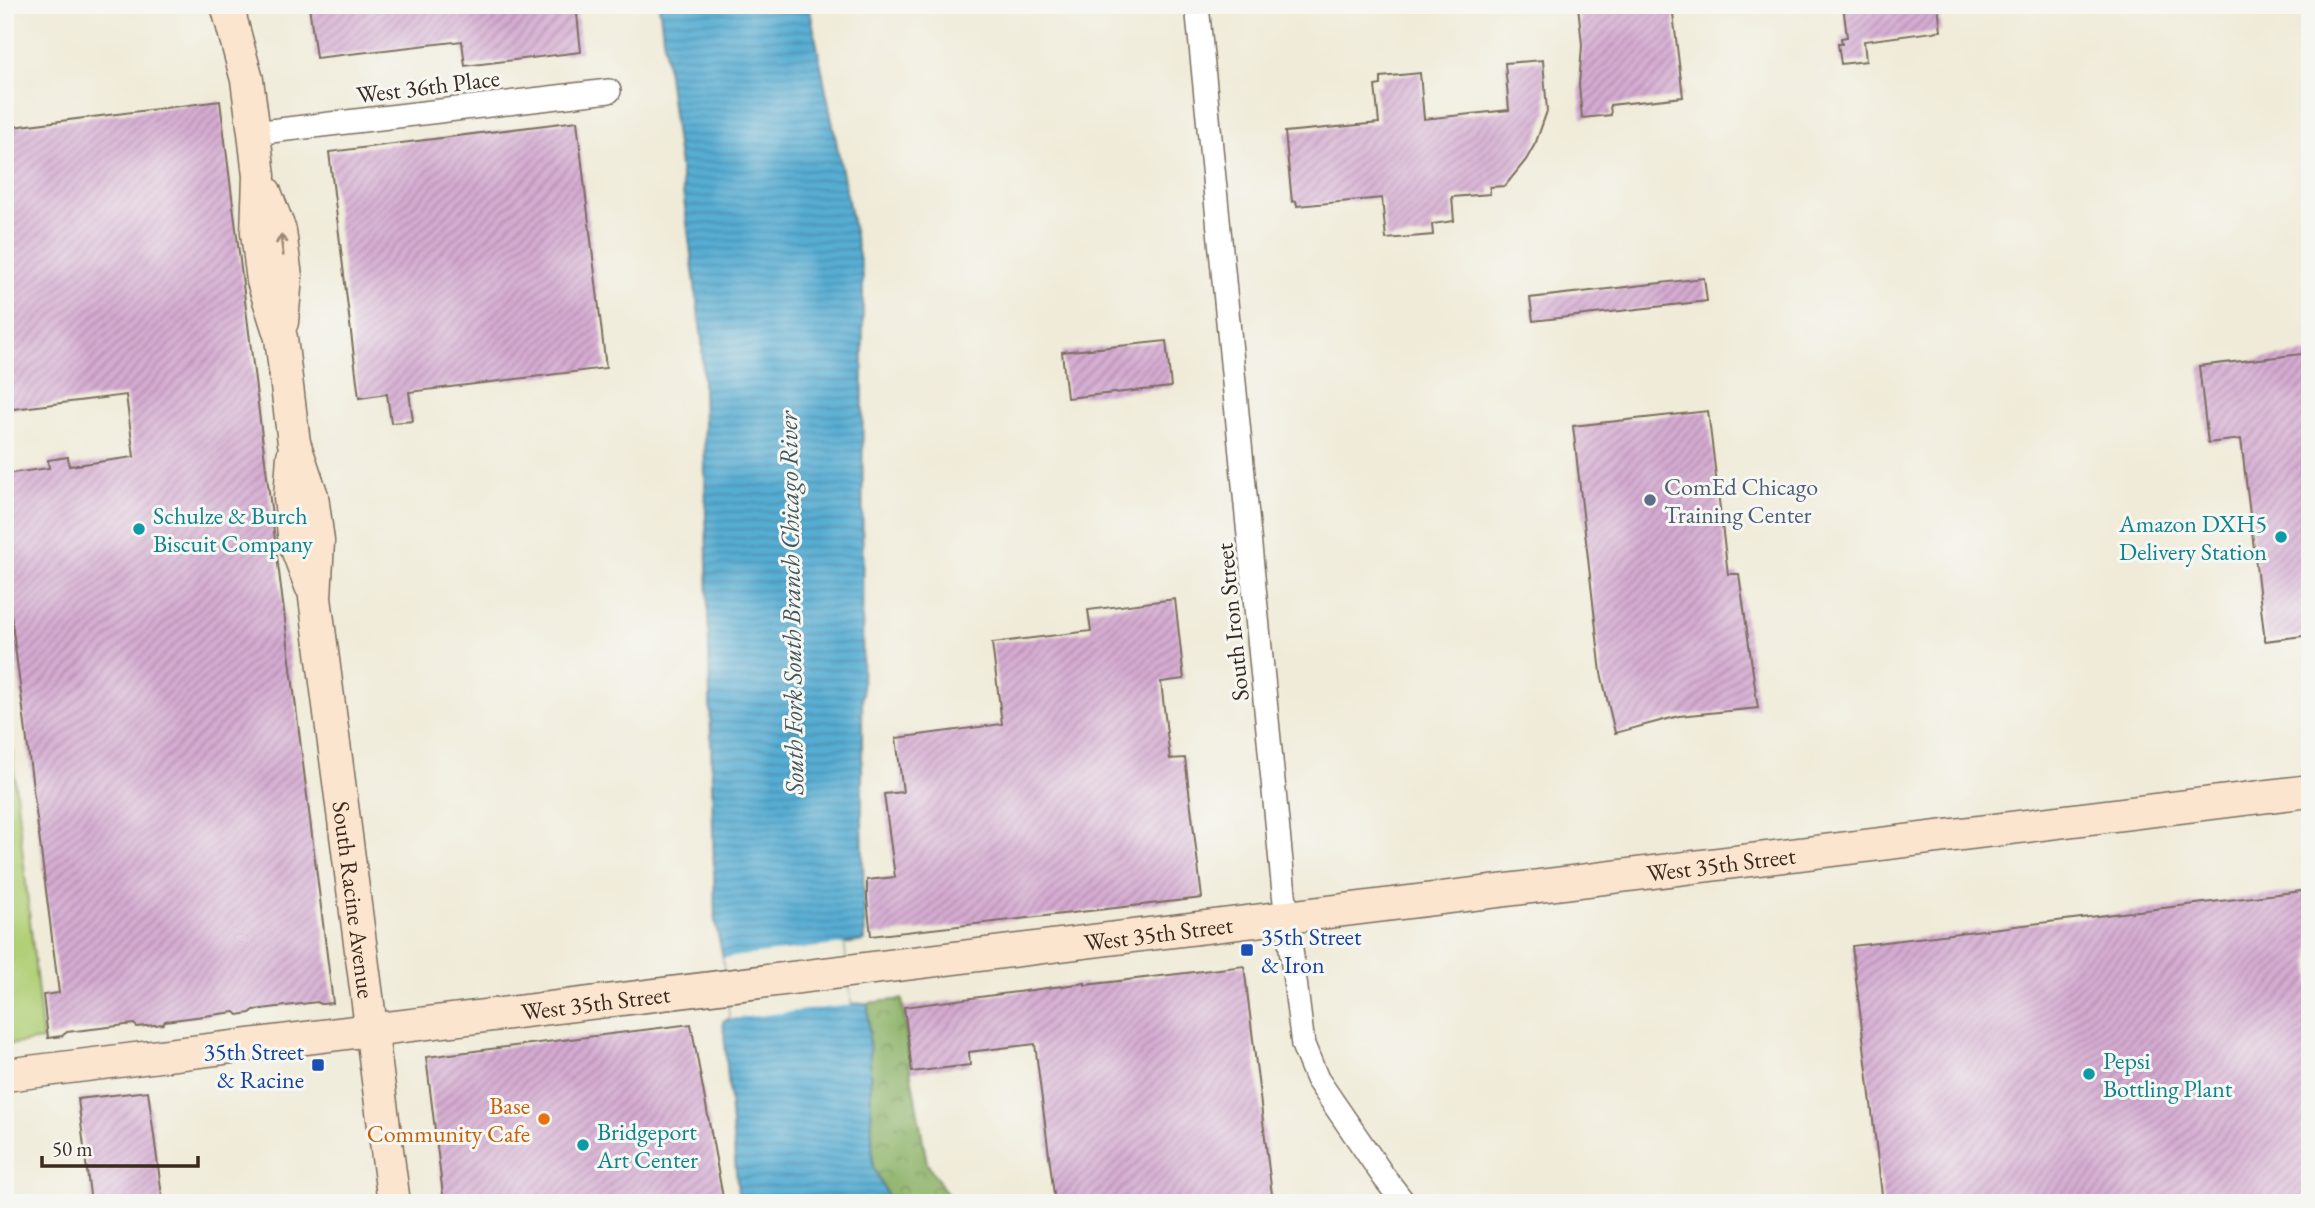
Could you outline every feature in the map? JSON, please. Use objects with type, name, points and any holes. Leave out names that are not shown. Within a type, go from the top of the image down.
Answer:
[{"type":"main road","name":"South Racine Avenue","points":[[227,5],[247,80],[259,176],[280,231],[286,277],[281,338],[295,443],[290,498],[295,544],[315,598],[394,1203]]},
{"type":"main road","name":"South Racine Avenue","points":[[247,80],[249,5]]},
{"type":"main road","name":"West 35th Street","points":[[5,1075],[2310,791]]},
{"type":"street","name":"South Iron Street","points":[[1198,5],[1287,916],[1303,1045],[1317,1079],[1404,1203]]},
{"type":"street","name":"West 36th Place","points":[[254,134],[609,91]]},
{"type":"green space","points":[[5,691],[43,1040],[5,1045]]},
{"type":"green space","points":[[902,999],[911,1075],[927,1163],[953,1203],[891,1203],[873,1167],[868,1003]]},
{"type":"water","name":"South Fork South Branch Chicago River","points":[[659,5],[809,5],[863,276],[862,820],[865,941],[844,944],[851,1004],[868,1003],[873,1167],[891,1203],[742,1203],[738,1194],[723,1021],[730,1019],[723,958],[715,921],[702,340]]},
{"type":"pier","points":[[844,944],[851,1005],[730,1019],[723,958]]},
{"type":"building","points":[[309,5],[576,5],[581,52],[465,66],[462,41],[316,58]]},
{"type":"building","points":[[1578,5],[1672,5],[1683,97],[1610,105],[1611,115],[1582,118],[1579,85],[1582,45]]},
{"type":"building","points":[[1843,5],[1938,5],[1941,31],[1864,41],[1866,61],[1841,64],[1838,44],[1842,44],[1841,38],[1847,37]]},
{"type":"building","points":[[1543,60],[1547,111],[1536,142],[1526,160],[1505,186],[1490,187],[1490,194],[1452,197],[1454,221],[1432,224],[1433,235],[1386,239],[1382,198],[1297,206],[1296,201],[1292,202],[1285,132],[1379,123],[1375,86],[1381,85],[1381,77],[1420,73],[1424,119],[1509,110],[1505,63]]},
{"type":"building","name":"Schulze & Burch Biscuit Company","points":[[220,101],[333,1003],[317,1002],[254,1010],[238,1015],[235,1012],[165,1021],[163,1024],[137,1027],[134,1024],[67,1032],[62,1036],[48,1038],[43,995],[59,993],[7,583],[5,584],[5,474],[49,468],[48,460],[68,457],[69,466],[134,457],[126,395],[5,410],[5,128]]},
{"type":"building","points":[[577,121],[606,368],[409,392],[413,421],[391,423],[387,394],[359,398],[329,152]]},
{"type":"building","points":[[1704,278],[1707,301],[1533,321],[1530,298]]},
{"type":"building","points":[[1166,341],[1171,387],[1067,398],[1062,352]]},
{"type":"building","points":[[2310,353],[2310,635],[2265,641],[2241,439],[2208,443],[2199,366]]},
{"type":"building","name":"ComEd Chicago Training Center","points":[[1708,411],[1728,574],[1739,574],[1758,708],[1679,716],[1615,733],[1601,673],[1573,426]]},
{"type":"building","points":[[1175,599],[1184,679],[1161,682],[1170,759],[1185,758],[1202,898],[871,936],[867,880],[895,877],[884,794],[903,792],[896,738],[1002,724],[992,643],[1091,631],[1088,610]]},
{"type":"building","name":"Pepsi Bottling Plant","points":[[2310,890],[2310,1203],[1883,1203],[1852,946]]},
{"type":"building","points":[[1244,966],[1273,1203],[1055,1203],[1035,1044],[969,1052],[970,1065],[912,1072],[904,1007],[1085,983]]},
{"type":"building","points":[[691,1024],[724,1203],[444,1203],[426,1057]]},
{"type":"building","points":[[148,1091],[163,1203],[91,1203],[78,1099]]},
{"type":"place","name":"ComEd Chicago Training Center","points":[[1650,500]]},
{"type":"place","name":"Schulze & Burch Biscuit Company","points":[[139,529]]},
{"type":"place","name":"Amazon DXH5 Delivery Station","points":[[2281,537]]},
{"type":"place","name":"35th Street & Iron","points":[[1247,950]]},
{"type":"place","name":"35th Street & Racine","points":[[318,1065]]},
{"type":"place","name":"Pepsi Bottling Plant","points":[[2089,1074]]},
{"type":"place","name":"Base Community Cafe","points":[[544,1119]]},
{"type":"place","name":"Bridgeport Art Center","points":[[583,1145]]}]
